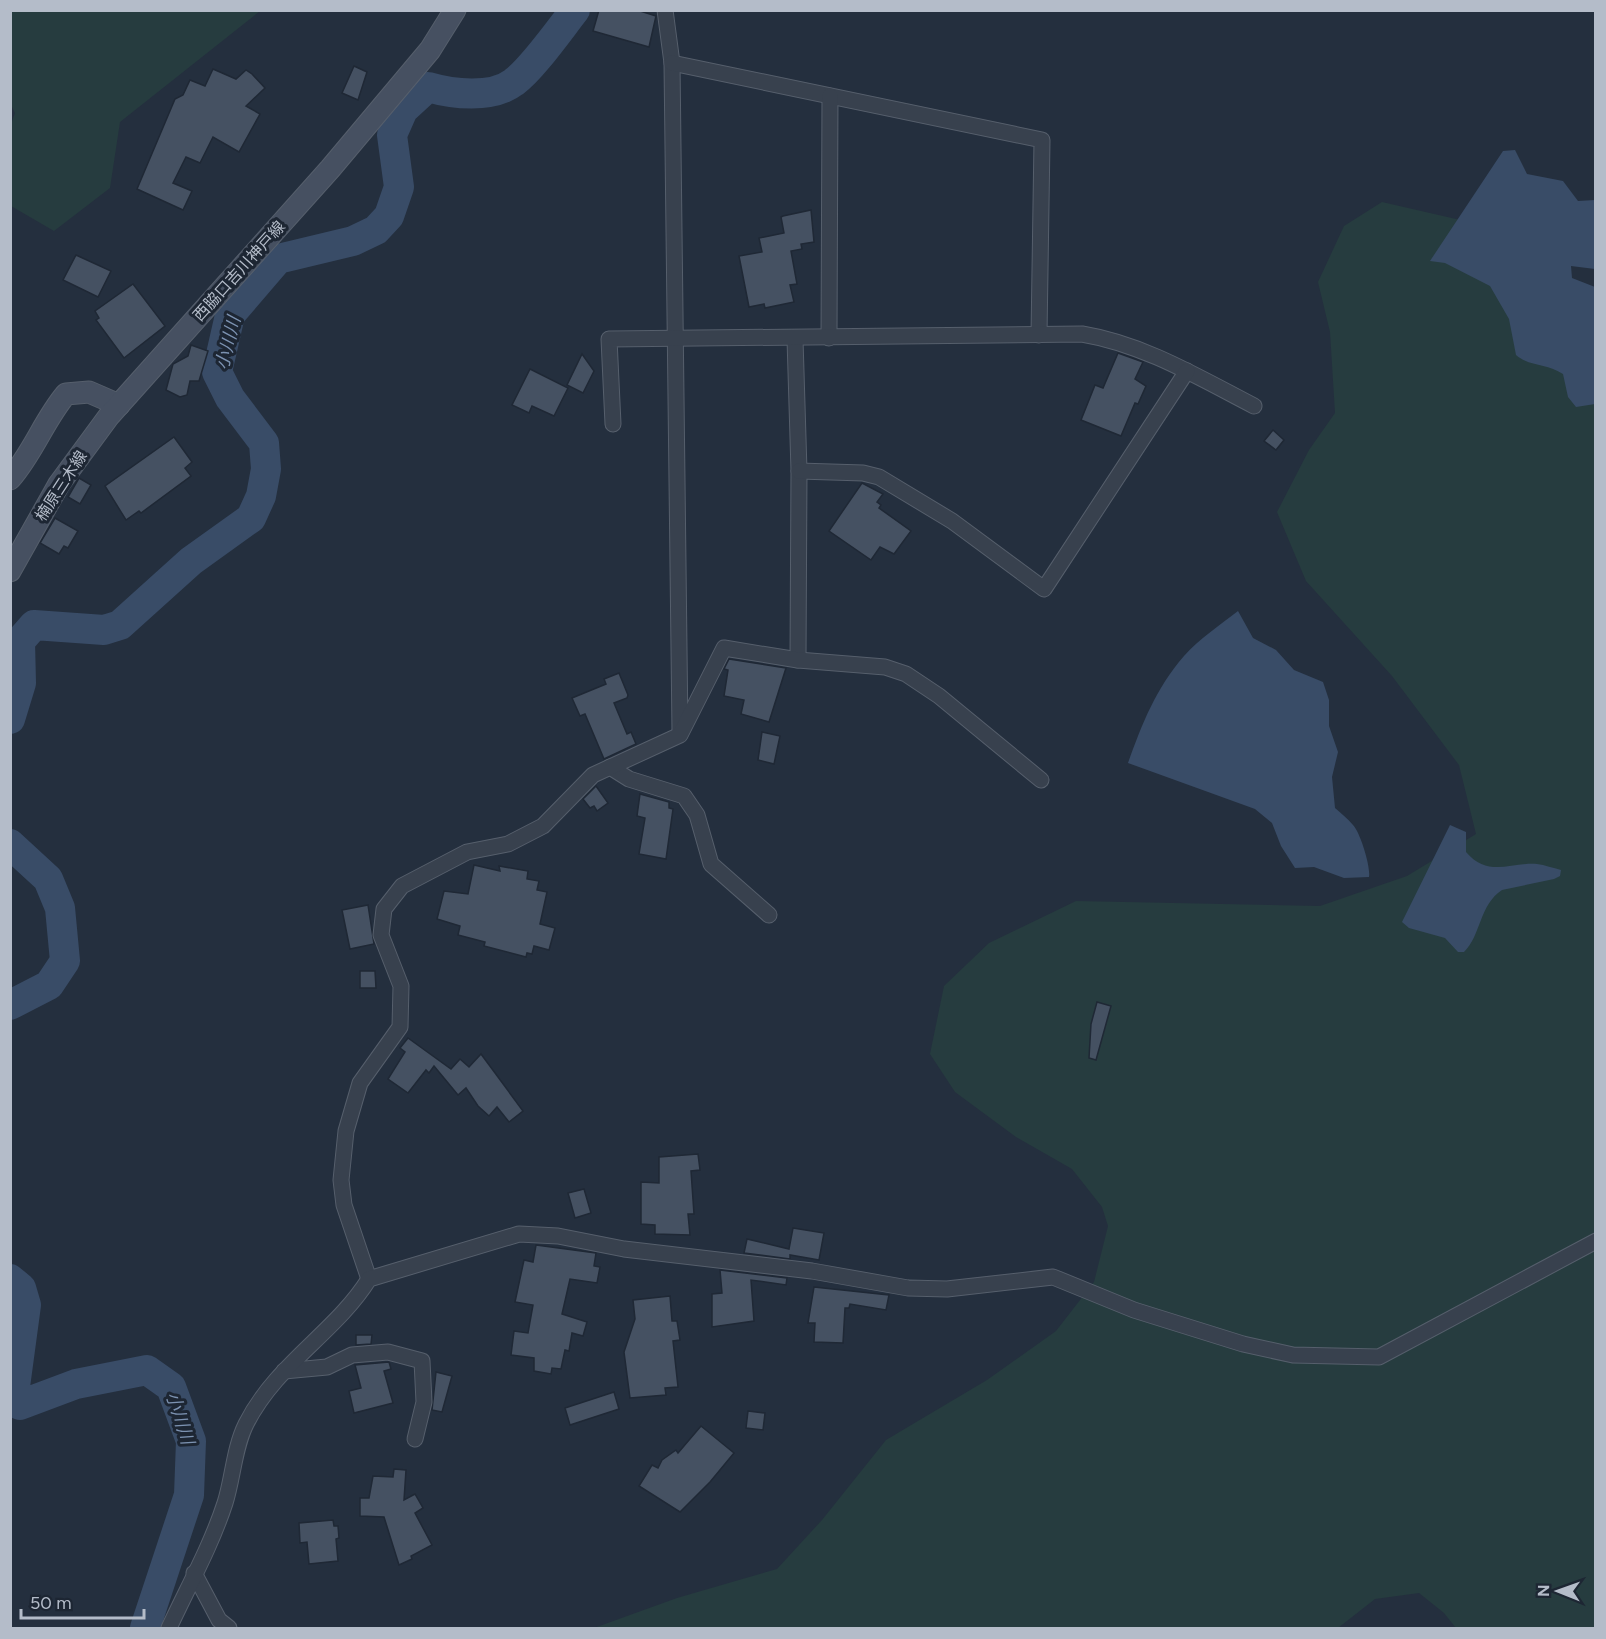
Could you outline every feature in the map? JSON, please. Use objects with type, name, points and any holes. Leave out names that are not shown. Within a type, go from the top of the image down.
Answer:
[{"type":"main road","name":"西脇口吉川神戸線","points":[[119,405],[330,169],[430,50],[455,10]]},
{"type":"main road","points":[[10,479],[22,466],[49,414],[66,394],[89,392],[119,405]]},
{"type":"main road","name":"楠原三木線","points":[[10,571],[59,484],[119,405]]},
{"type":"street","points":[[665,10],[672,63],[680,735]]},
{"type":"street","points":[[672,63],[1041,140],[1040,335]]},
{"type":"street","points":[[829,338],[830,96]]},
{"type":"street","points":[[613,424],[609,339],[676,337],[795,339],[1082,334],[1115,340],[1187,371],[1254,406]]},
{"type":"street","points":[[795,339],[799,471],[798,660]]},
{"type":"street","points":[[799,471],[863,473],[879,477],[952,521],[1044,589],[1187,371]]},
{"type":"street","points":[[369,1279],[344,1205],[341,1180],[346,1131],[360,1083],[400,1027],[401,986],[381,935],[384,909],[402,886],[467,852],[508,844],[543,826],[593,775],[680,735],[724,648],[798,660],[885,667],[906,674],[939,696],[1041,780]]},
{"type":"street","points":[[610,767],[630,779],[684,796],[698,816],[711,864],[769,915]]},
{"type":"street","points":[[169,1629],[224,1504],[245,1425],[270,1387],[284,1371],[356,1300],[369,1279],[519,1234],[558,1236],[624,1249],[812,1271],[908,1288],[947,1289],[1053,1277],[1134,1310],[1243,1344],[1293,1355],[1379,1357],[1596,1241]]},
{"type":"street","points":[[284,1371],[327,1367],[352,1355],[388,1352],[422,1361],[424,1402],[415,1439]]},
{"type":"street","points":[[194,1573],[219,1620],[229,1629]]},
{"type":"green space","points":[[11,10],[260,11],[120,122],[110,188],[54,231],[11,206],[11,124],[15,113],[11,105]]},
{"type":"green space","points":[[1382,202],[1469,222],[1595,314],[1595,1628],[1456,1628],[1444,1613],[1419,1593],[1375,1599],[1338,1628],[594,1628],[677,1598],[777,1569],[822,1520],[886,1440],[987,1380],[1056,1331],[1094,1282],[1108,1226],[1102,1207],[1072,1169],[1016,1137],[955,1092],[930,1054],[944,986],[989,943],[1076,901],[1320,906],[1407,876],[1476,834],[1459,765],[1392,676],[1306,581],[1277,512],[1309,450],[1335,413],[1330,332],[1318,282],[1344,226]]},
{"type":"water","points":[[1515,150],[1527,174],[1563,181],[1578,201],[1595,200],[1595,269],[1571,266],[1572,278],[1595,287],[1595,404],[1576,407],[1568,397],[1563,374],[1521,359],[1516,355],[1509,319],[1490,286],[1445,263],[1430,261],[1503,151]]},
{"type":"water","points":[[1238,611],[1253,638],[1276,650],[1294,670],[1323,682],[1329,700],[1329,726],[1338,752],[1332,777],[1335,808],[1351,823],[1359,835],[1367,858],[1369,877],[1344,878],[1314,867],[1295,868],[1281,846],[1272,823],[1255,809],[1128,763],[1151,707],[1174,668],[1196,644]]},
{"type":"water","points":[[1450,825],[1466,832],[1466,852],[1483,865],[1500,867],[1537,864],[1561,870],[1560,876],[1554,879],[1502,890],[1494,896],[1484,912],[1474,938],[1464,952],[1458,952],[1445,938],[1409,928],[1402,922]]},
{"type":"building","points":[[599,10],[637,10],[656,16],[649,47],[593,31]]},
{"type":"building","points":[[354,66],[367,72],[358,100],[342,93]]},
{"type":"building","points":[[213,69],[236,79],[246,70],[252,74],[265,88],[246,106],[260,114],[239,152],[213,137],[200,163],[186,157],[173,183],[192,191],[183,210],[137,189],[175,99],[183,95],[190,80],[205,86]]},
{"type":"building","points":[[811,210],[814,242],[801,244],[802,249],[791,251],[797,284],[790,285],[794,302],[765,308],[764,304],[749,307],[739,256],[762,252],[759,238],[784,233],[781,217]]},
{"type":"building","points":[[76,255],[111,271],[98,297],[63,280]]},
{"type":"building","points":[[133,284],[165,326],[124,358],[96,320],[99,318],[95,311]]},
{"type":"building","points":[[191,345],[208,351],[199,381],[190,381],[187,395],[180,397],[166,390],[173,364],[188,356]]},
{"type":"building","points":[[1118,353],[1143,362],[1135,379],[1146,386],[1138,404],[1135,403],[1121,436],[1081,420],[1095,385],[1103,388]]},
{"type":"building","points":[[582,354],[594,371],[583,393],[567,385]]},
{"type":"building","points":[[530,369],[568,388],[554,416],[532,406],[529,413],[512,405]]},
{"type":"building","points":[[1273,430],[1284,440],[1276,450],[1264,441]]},
{"type":"building","points":[[174,437],[192,462],[185,468],[191,476],[141,513],[139,511],[126,520],[105,486]]},
{"type":"building","points":[[79,478],[91,485],[80,504],[68,497]]},
{"type":"building","points":[[862,483],[883,494],[877,502],[881,505],[879,508],[911,531],[894,554],[880,547],[871,560],[829,531]]},
{"type":"building","points":[[55,518],[78,531],[68,548],[64,546],[59,554],[40,543]]},
{"type":"building","points":[[729,659],[786,668],[769,722],[741,714],[744,700],[724,696],[728,670],[724,669]]},
{"type":"building","points":[[619,673],[628,695],[627,698],[614,703],[627,734],[631,732],[636,744],[604,759],[585,714],[580,716],[572,698],[606,684],[604,679]]},
{"type":"building","points":[[762,732],[780,736],[774,764],[758,760]]},
{"type":"building","points":[[596,786],[608,803],[597,811],[594,806],[590,808],[583,799]]},
{"type":"building","points":[[640,794],[669,802],[669,808],[673,809],[666,859],[639,854],[645,818],[637,816]]},
{"type":"building","points":[[474,865],[500,871],[499,866],[528,871],[527,879],[539,881],[537,890],[547,892],[540,924],[555,928],[549,950],[534,946],[532,954],[527,953],[526,957],[484,946],[485,942],[458,935],[460,926],[437,919],[444,891],[468,894]]},
{"type":"building","points":[[368,905],[374,944],[350,949],[342,910]]},
{"type":"building","points":[[360,971],[375,971],[376,988],[360,988]]},
{"type":"building","points":[[1097,1002],[1111,1006],[1096,1060],[1089,1058],[1091,1024]]},
{"type":"building","points":[[408,1038],[451,1069],[460,1059],[469,1067],[481,1054],[523,1111],[509,1122],[497,1107],[489,1116],[478,1106],[466,1088],[458,1095],[434,1066],[429,1073],[426,1070],[408,1093],[388,1079],[405,1052],[400,1048]]},
{"type":"building","points":[[698,1154],[700,1170],[691,1171],[694,1214],[688,1214],[690,1235],[655,1234],[655,1225],[641,1224],[641,1182],[659,1183],[659,1157]]},
{"type":"building","points":[[584,1189],[591,1213],[575,1218],[568,1193]]},
{"type":"building","points":[[793,1228],[824,1233],[819,1260],[790,1255],[790,1259],[744,1253],[747,1239],[789,1249]]},
{"type":"building","points":[[536,1245],[596,1253],[594,1266],[600,1267],[597,1283],[570,1279],[562,1314],[587,1322],[583,1336],[572,1333],[569,1351],[565,1350],[561,1369],[552,1368],[551,1374],[534,1371],[534,1358],[511,1355],[514,1331],[528,1333],[533,1305],[515,1302],[524,1260],[533,1262]]},
{"type":"building","points":[[720,1270],[787,1278],[786,1285],[751,1280],[754,1321],[712,1327],[712,1294],[722,1293]]},
{"type":"building","points":[[814,1287],[889,1295],[886,1310],[850,1304],[849,1308],[845,1308],[843,1343],[814,1342],[815,1323],[808,1323]]},
{"type":"building","points":[[670,1296],[672,1321],[677,1321],[680,1340],[673,1341],[678,1387],[665,1388],[666,1395],[630,1398],[624,1352],[635,1319],[633,1300]]},
{"type":"building","points":[[356,1335],[372,1335],[371,1344],[356,1345]]},
{"type":"building","points":[[389,1362],[391,1369],[384,1371],[393,1403],[354,1413],[349,1391],[361,1388],[355,1365]]},
{"type":"building","points":[[436,1372],[452,1376],[442,1412],[432,1410]]},
{"type":"building","points":[[614,1392],[619,1409],[570,1425],[565,1408]]},
{"type":"building","points":[[748,1411],[765,1413],[763,1430],[746,1428]]},
{"type":"building","points":[[701,1426],[734,1453],[710,1482],[680,1512],[639,1486],[652,1465],[658,1468],[662,1460],[676,1450],[678,1453]]},
{"type":"building","points":[[394,1469],[406,1470],[404,1500],[415,1494],[423,1508],[415,1513],[432,1545],[399,1565],[384,1517],[360,1516],[360,1498],[369,1498],[373,1476],[393,1477]]},
{"type":"building","points":[[333,1520],[334,1526],[338,1526],[339,1538],[336,1539],[338,1561],[309,1564],[307,1542],[300,1543],[299,1523]]},
{"type":"waterway","name":"小川川","points":[[10,719],[21,683],[20,641],[34,625],[104,630],[120,625],[191,561],[251,518],[261,496],[266,469],[264,443],[230,398],[217,372],[230,315],[278,259],[353,241],[376,230],[389,216],[399,187],[392,135],[403,110],[428,87],[472,94],[495,91],[505,87],[529,68],[575,10]]},
{"type":"waterway","name":"小川川","points":[[10,844],[48,879],[60,908],[65,961],[49,985],[10,1005]]},
{"type":"waterway","name":"小川川","points":[[10,1279],[21,1288],[26,1305],[14,1394],[20,1405],[76,1384],[147,1370],[171,1387],[191,1441],[189,1495],[145,1628]]}]
